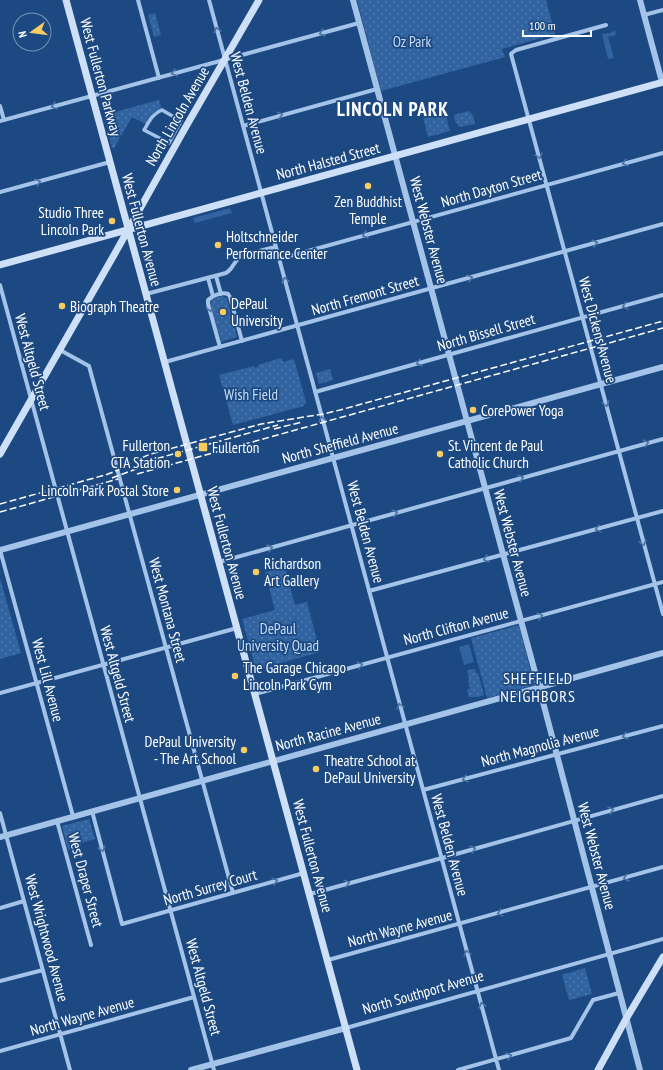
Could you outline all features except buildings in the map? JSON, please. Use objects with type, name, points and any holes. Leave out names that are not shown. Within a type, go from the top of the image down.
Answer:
[{"type":"main road","name":"West Fullerton Parkway","points":[[66,0],[110,162]]},
{"type":"main road","name":"North Lincoln Avenue","points":[[0,454],[259,0]]},
{"type":"main road","name":"North Halsted Street","points":[[0,265],[261,192],[663,83]]},
{"type":"main road","name":"West Fullerton Avenue","points":[[110,162],[358,1070]]},
{"type":"main road","points":[[598,1070],[663,956]]},
{"type":"street","points":[[138,0],[159,78]]},
{"type":"street","name":"West Belden Avenue","points":[[209,0],[499,1070]]},
{"type":"street","name":"West Webster Avenue","points":[[353,0],[539,688],[640,1070]]},
{"type":"street","points":[[640,0],[663,83]]},
{"type":"street","points":[[644,15],[663,10]]},
{"type":"street","points":[[0,106],[2,121],[359,23]]},
{"type":"street","name":"West Dickens Avenue","points":[[606,25],[516,50],[512,52],[512,58],[663,614]]},
{"type":"street","points":[[243,126],[377,89]]},
{"type":"street","points":[[162,110],[181,121],[169,143],[144,130],[149,120],[157,112],[162,110]]},
{"type":"street","name":"North Dayton Street","points":[[279,259],[663,153]]},
{"type":"street","points":[[0,192],[110,162]]},
{"type":"street","name":"North Fremont Street","points":[[165,362],[663,224]]},
{"type":"street","points":[[146,294],[229,272],[238,258],[276,247]]},
{"type":"street","points":[[216,276],[221,294]]},
{"type":"street","points":[[208,278],[213,296]]},
{"type":"street","name":"West Altgeld Street","points":[[0,285],[213,1067]]},
{"type":"street","points":[[220,347],[208,304],[208,300],[213,296],[225,293],[230,297],[242,341]]},
{"type":"street","name":"North Bissell Street","points":[[315,392],[663,295]]},
{"type":"street","name":"West Montana Street","points":[[60,350],[89,366],[233,893]]},
{"type":"street","name":"North Sheffield Avenue","points":[[0,550],[663,367]]},
{"type":"street","points":[[219,562],[663,439]]},
{"type":"street","points":[[369,591],[663,511]]},
{"type":"street","name":"West Lill Avenue","points":[[0,550],[73,816]]},
{"type":"street","name":"North Clifton Avenue","points":[[255,694],[663,582]]},
{"type":"street","points":[[0,693],[237,628]]},
{"type":"street","name":"North Racine Avenue","points":[[3,836],[663,653]]},
{"type":"street","name":"North Magnolia Avenue","points":[[423,790],[663,726]]},
{"type":"street","points":[[310,894],[663,796]]},
{"type":"street","name":"North Surrey Court","points":[[92,811],[122,924],[304,873]]},
{"type":"street","name":"West Wrightwood Avenue","points":[[0,813],[3,836],[24,901],[70,1070]]},
{"type":"street","name":"West Draper Street","points":[[58,821],[91,945]]},
{"type":"street","name":"North Wayne Avenue","points":[[328,960],[592,888],[663,867]]},
{"type":"street","points":[[0,908],[24,901]]},
{"type":"street","name":"North Southport Avenue","points":[[191,1070],[213,1067],[346,1028],[663,940]]},
{"type":"street","points":[[0,981],[43,970]]},
{"type":"street","points":[[458,1070],[571,1038],[593,1000],[619,993]]},
{"type":"street","name":"North Wayne Avenue","points":[[0,1051],[194,997]]},
{"type":"green space","name":"Oz Park","points":[[357,0],[546,0],[555,34],[502,49],[505,57],[381,91]]},
{"type":"green space","points":[[155,13],[161,35],[154,37],[148,15]]},
{"type":"green space","points":[[615,30],[616,35],[608,37],[614,58],[608,59],[602,34],[610,33]]},
{"type":"green space","points":[[159,100],[162,110],[157,112],[147,125],[132,117],[114,148],[112,148],[104,115]]},
{"type":"green space","points":[[469,111],[473,115],[475,124],[459,127],[455,121],[454,115]]},
{"type":"green space","points":[[445,112],[450,131],[428,137],[423,117]]},
{"type":"green space","points":[[230,208],[232,213],[195,223],[193,218]]},
{"type":"green space","points":[[223,296],[227,299],[237,337],[221,342],[210,304],[217,297]]},
{"type":"green space","name":"Wish Field","points":[[281,358],[283,362],[294,359],[306,402],[304,406],[233,425],[219,375],[254,366],[255,368],[258,367],[258,365]]},
{"type":"green space","points":[[330,369],[333,380],[319,384],[316,373]]},
{"type":"green space","name":"DePaul University Quad","points":[[285,567],[295,605],[307,602],[320,652],[256,670],[242,619],[275,610],[265,572]]},
{"type":"green space","points":[[0,578],[21,653],[0,659]]},
{"type":"green space","points":[[519,625],[534,685],[487,698],[471,638]]},
{"type":"green space","points":[[469,644],[474,662],[464,665],[459,647]]},
{"type":"green space","points":[[475,669],[476,673],[478,673],[484,695],[478,697],[469,697],[467,690],[470,688],[467,671]]},
{"type":"green space","points":[[89,819],[95,839],[81,843],[81,846],[68,850],[62,826]]},
{"type":"green space","points":[[585,968],[592,994],[569,1000],[562,975]]},
{"type":"railway","points":[[0,504],[105,475],[151,454],[261,424],[340,410],[663,321]]},
{"type":"railway","points":[[137,474],[663,328]]},
{"type":"railway","points":[[274,429],[302,422]]},
{"type":"railway","points":[[138,465],[278,425]]},
{"type":"railway","points":[[112,478],[144,466]]},
{"type":"railway","points":[[0,512],[118,479]]},
{"type":"place","name":"Zen Buddhist Temple","points":[[368,186]]},
{"type":"place","name":"Studio Three Lincoln Park","points":[[112,221]]},
{"type":"place","name":"Holtschneider Performance Center","points":[[218,245]]},
{"type":"place","name":"Biograph Theatre","points":[[62,306]]},
{"type":"place","name":"DePaul University","points":[[223,312]]},
{"type":"place","name":"CorePower Yoga","points":[[473,410]]},
{"type":"place","name":"Fullerton","points":[[203,447]]},
{"type":"place","name":"Fullerton CTA Station","points":[[178,454]]},
{"type":"place","name":"St. Vincent de Paul Catholic Church","points":[[440,454]]},
{"type":"place","name":"Lincoln Park Postal Store","points":[[177,490]]},
{"type":"place","name":"Richardson Art Gallery","points":[[256,572]]},
{"type":"place","name":"The Garage Chicago Lincoln Park Gym","points":[[235,676]]},
{"type":"place","name":"DePaul University - The Art School","points":[[244,750]]},
{"type":"place","name":"Theatre School at DePaul University","points":[[316,769]]},
{"type":"district","name":"LINCOLN PARK","points":[[393,109]]},
{"type":"district","name":"SHEFFIELD NEIGHBORS","points":[[538,687]]}]
